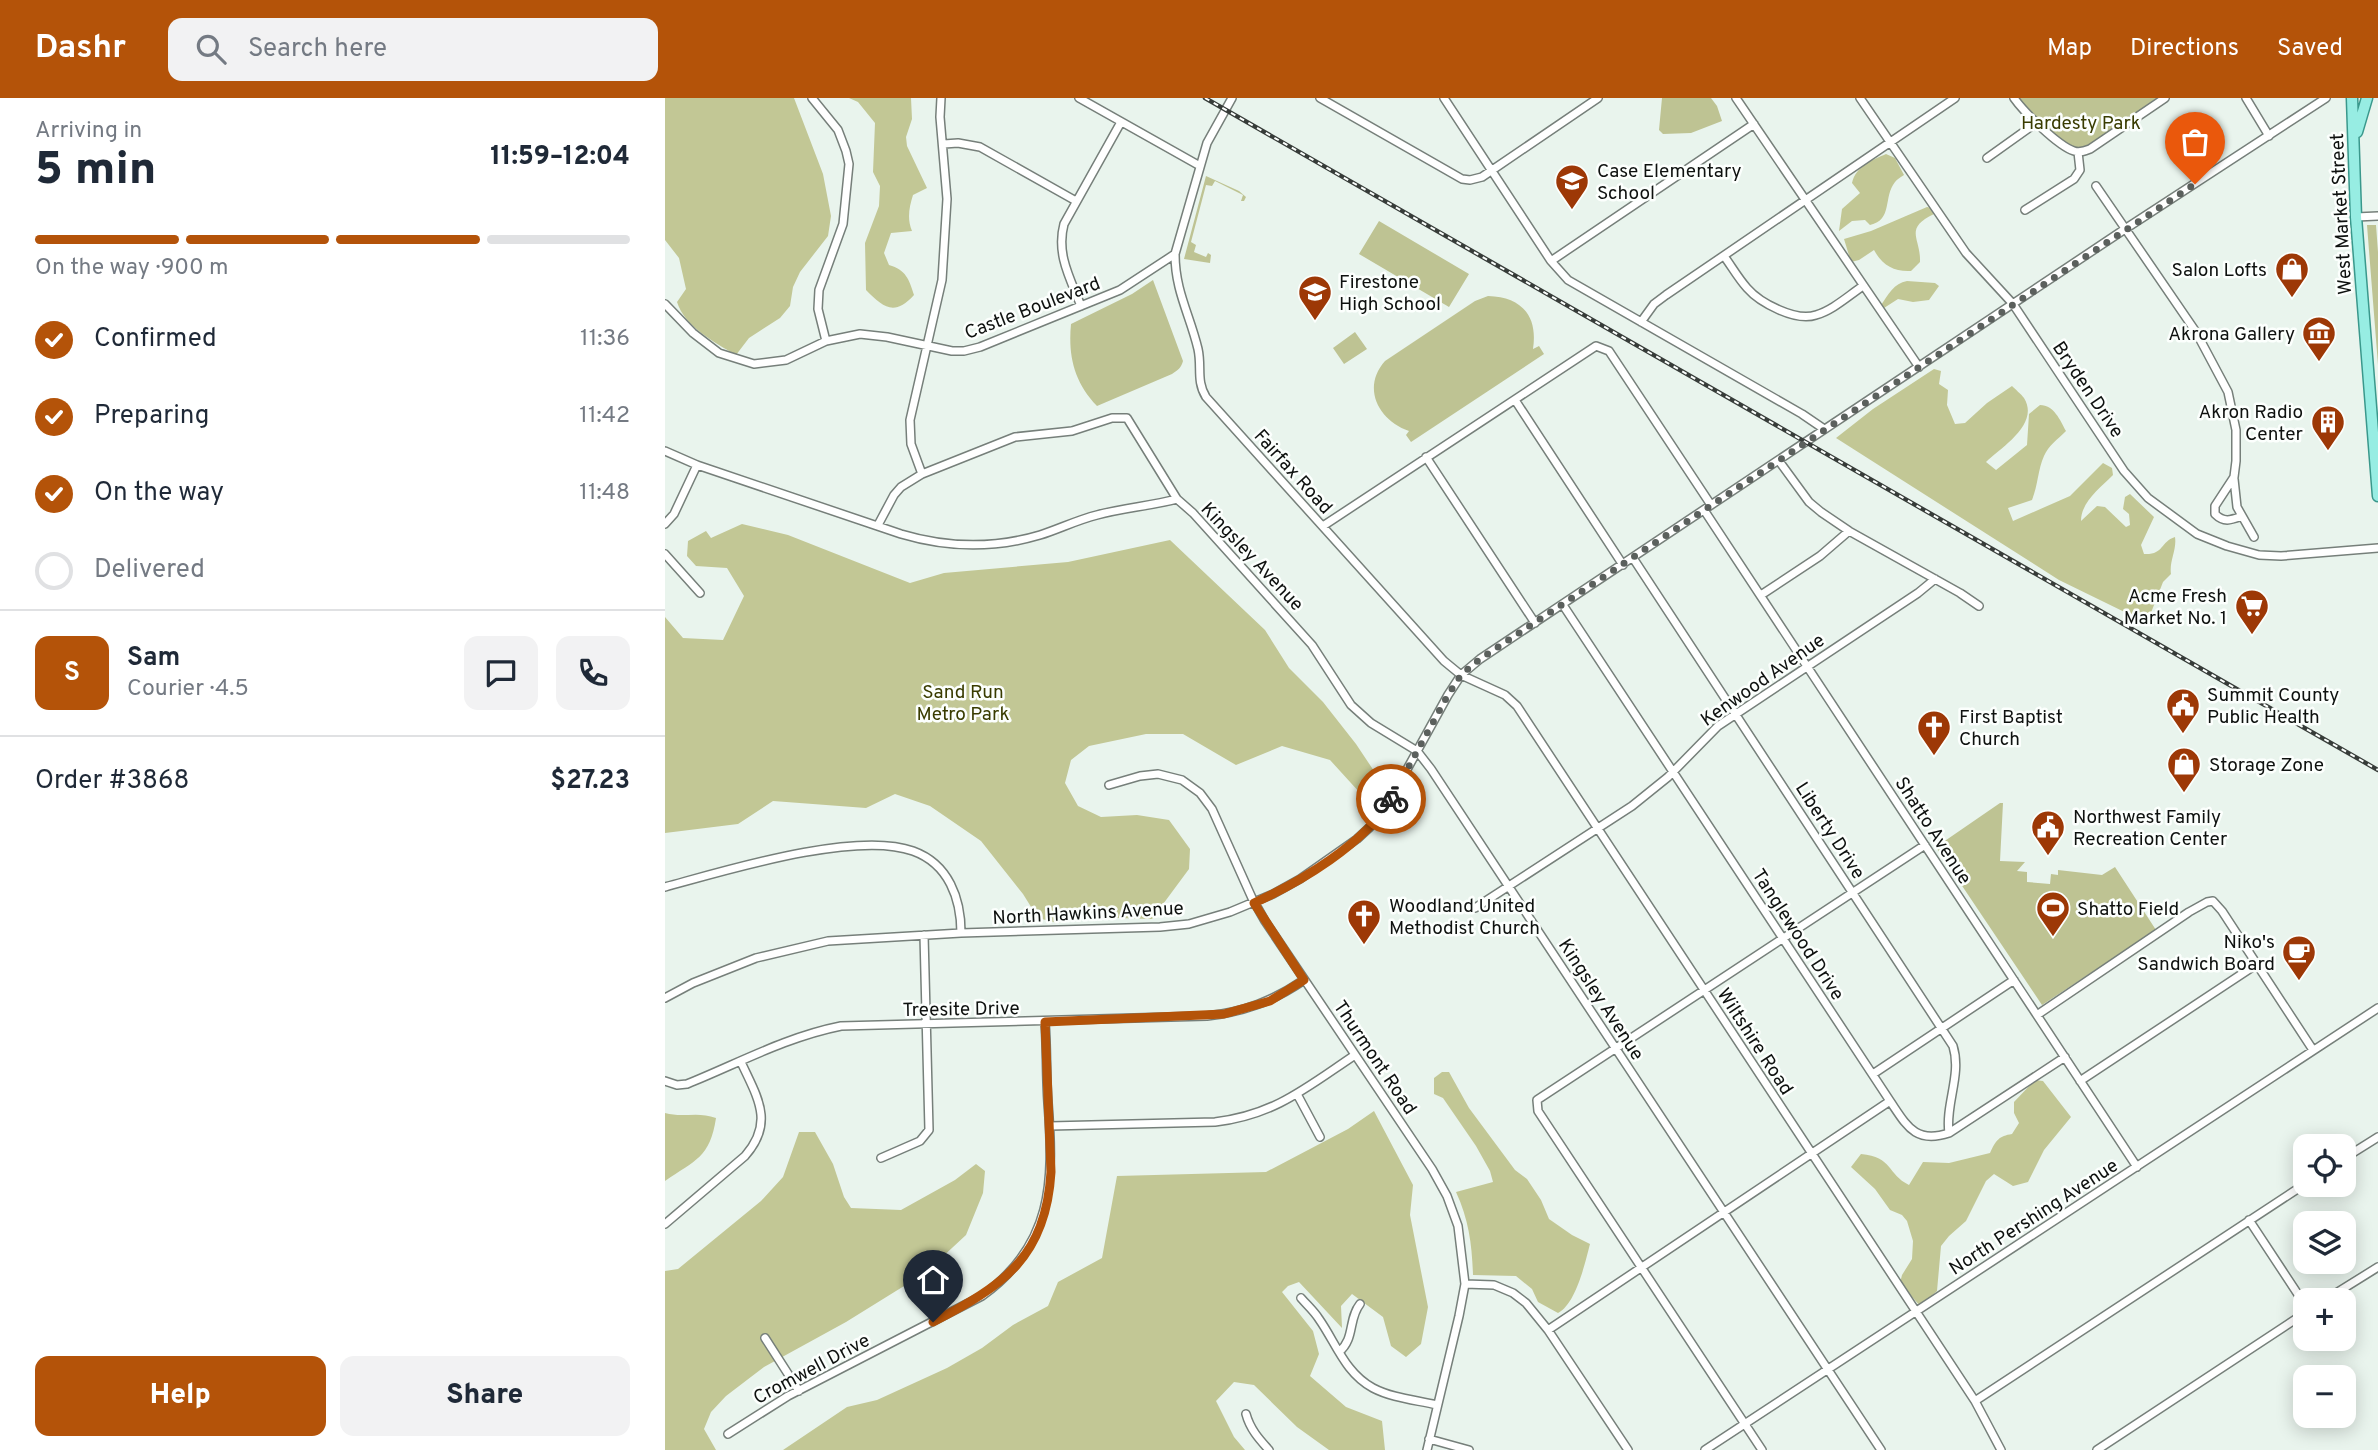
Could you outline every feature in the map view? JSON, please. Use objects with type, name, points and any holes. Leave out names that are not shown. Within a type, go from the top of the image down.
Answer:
[{"type":"main road","name":"West Market Street","points":[[2352,98],[2356,218],[2378,496]]},
{"type":"main road","points":[[2353,146],[2367,98]]},
{"type":"street","points":[[812,98],[838,130],[849,164],[843,224],[819,290],[818,309],[826,341]]},
{"type":"street","points":[[878,526],[894,495],[901,487],[922,474],[911,444],[910,420],[942,280],[947,222],[941,98]]},
{"type":"street","points":[[1079,98],[1200,166]]},
{"type":"street","points":[[1175,254],[1207,143],[1232,98]]},
{"type":"street","points":[[1320,98],[1462,179],[1470,180],[1482,177],[1598,98]]},
{"type":"street","points":[[1444,98],[1551,261],[1568,280],[1824,429]]},
{"type":"street","points":[[1735,98],[1919,367]]},
{"type":"street","name":"Bryden Drive","points":[[1860,98],[1968,256],[2013,304],[2124,471],[2148,498],[2179,522],[2211,540],[2259,555],[2281,556],[2378,548]]},
{"type":"street","points":[[1641,322],[1654,304],[1666,295],[1955,98]]},
{"type":"street","points":[[2014,98],[2036,123],[2067,148],[2078,152],[2090,149],[2165,98]]},
{"type":"street","points":[[2246,98],[2269,136]]},
{"type":"street","name":"North Hawkins Avenue","points":[[665,998],[726,969],[792,948],[828,941],[961,933],[1172,926],[1210,919],[1254,903],[1299,879],[1357,839],[1384,811],[1461,675],[1824,429],[2326,98]]},
{"type":"street","points":[[1081,306],[1064,264],[1061,248],[1064,224],[1121,122]]},
{"type":"street","points":[[1987,158],[2036,123]]},
{"type":"street","points":[[1551,261],[1754,124]]},
{"type":"street","points":[[944,144],[980,146],[1076,201]]},
{"type":"street","points":[[2025,211],[2074,179],[2080,170],[2078,152]]},
{"type":"street","points":[[2096,186],[2196,332],[2219,372],[2228,392],[2236,430],[2234,491],[2242,516],[2254,537]]},
{"type":"street","points":[[2356,218],[2378,216]]},
{"type":"street","name":"Castle Boulevard","points":[[665,304],[719,353],[754,364],[777,362],[826,341],[846,336],[874,335],[952,351],[980,347],[1081,306],[1129,285],[1175,254]]},
{"type":"street","name":"Fairfax Road","points":[[1175,254],[1177,285],[1197,347],[1199,382],[1203,392],[1444,661],[1461,675]]},
{"type":"street","points":[[1724,256],[1753,294],[1797,317],[1820,314],[1863,286]]},
{"type":"street","points":[[1323,526],[1596,346],[1609,351],[1711,505]]},
{"type":"street","points":[[1515,400],[1623,565]]},
{"type":"street","name":"Kingsley Avenue","points":[[922,474],[995,444],[1025,435],[1075,431],[1118,418],[1127,418],[1177,499],[1299,629],[1351,705],[1371,723],[1417,751],[1431,769],[1881,1450]]},
{"type":"street","points":[[665,452],[924,541],[958,545],[988,546],[1011,543],[1097,515],[1177,499]]},
{"type":"street","points":[[1426,457],[1535,623]]},
{"type":"street","points":[[1779,461],[1809,502],[1849,531],[1979,606]]},
{"type":"street","points":[[665,524],[674,514],[697,465]]},
{"type":"street","points":[[2234,477],[2214,506],[2215,514],[2223,520],[2242,516]]},
{"type":"street","name":"Shatto Avenue","points":[[1704,510],[2137,1167]]},
{"type":"street","points":[[1761,595],[1820,556],[1849,531]]},
{"type":"street","points":[[665,554],[700,593]]},
{"type":"street","name":"Liberty Drive","points":[[1633,558],[1953,1046],[1956,1057],[1948,1114],[1949,1133]]},
{"type":"street","name":"Kenwood Avenue","points":[[1475,908],[1657,788],[1707,736],[1736,714],[1935,579]]},
{"type":"street","name":"Tanglewood Drive","points":[[1563,605],[1907,1126],[1918,1135],[1937,1137],[1949,1133]]},
{"type":"street","name":"Wiltshire Road","points":[[1461,675],[1496,690],[1517,706],[1975,1401],[2001,1450]]},
{"type":"street","name":"Thurmont Road","points":[[1109,785],[1158,774],[1182,780],[1200,793],[1217,818],[1254,903],[1432,1169],[1447,1196],[1460,1237],[1465,1284],[1426,1450]]},
{"type":"street","points":[[665,887],[785,856],[834,848],[878,845],[902,847],[916,851],[943,873],[950,883],[961,910],[961,933]]},
{"type":"street","points":[[1762,1450],[1538,1111],[1537,1102],[1541,1096],[1925,845]]},
{"type":"street","points":[[2037,1015],[2207,902],[2213,901],[2220,907],[2313,1051]]},
{"type":"street","points":[[881,1158],[920,1141],[929,1130],[924,935]]},
{"type":"street","points":[[2080,1081],[2257,964]]},
{"type":"street","points":[[1873,1074],[2014,979]]},
{"type":"street","name":"Treesite Drive","points":[[665,1081],[677,1085],[687,1084],[782,1042],[809,1032],[841,1026],[1045,1022],[1224,1014],[1270,1001],[1304,980]]},
{"type":"street","name":"North Pershing Avenue","points":[[1705,1450],[2378,1008]]},
{"type":"street","name":"Cromwell Drive","points":[[728,1434],[799,1391],[974,1301],[991,1290],[1011,1271],[1029,1248],[1045,1210],[1050,1181],[1045,1022]]},
{"type":"street","points":[[1050,1126],[1215,1122],[1238,1119],[1273,1108],[1355,1055]]},
{"type":"street","points":[[1949,1133],[2065,1057]]},
{"type":"street","points":[[665,1224],[745,1156],[760,1135],[761,1110],[741,1062]]},
{"type":"street","points":[[1297,1094],[1320,1137]]},
{"type":"street","points":[[1548,1330],[1890,1101]]},
{"type":"street","points":[[2356,1151],[2378,1137]]},
{"type":"street","points":[[1975,1401],[2293,1192]]},
{"type":"street","points":[[2249,1220],[2294,1288]]},
{"type":"street","points":[[2344,1288],[2378,1267]]},
{"type":"street","points":[[1465,1284],[1494,1285],[1513,1293],[1526,1303],[1548,1330],[1628,1450]]},
{"type":"street","points":[[1301,1298],[1317,1315],[1357,1377],[1374,1388],[1437,1405]]},
{"type":"street","points":[[1339,1352],[1346,1347],[1353,1317],[1360,1304]]},
{"type":"street","points":[[2097,1450],[2109,1447],[2293,1321]]},
{"type":"street","points":[[765,1338],[799,1391]]},
{"type":"street","points":[[1246,1415],[1253,1431],[1269,1450]]},
{"type":"street","points":[[1429,1439],[1469,1450]]},
{"type":"green space","points":[[665,98],[794,98],[823,174],[831,216],[828,236],[800,272],[793,287],[790,306],[780,318],[749,338],[736,355],[693,326],[677,302],[686,289],[679,258],[665,240]]},
{"type":"green space","points":[[849,98],[911,98],[912,119],[906,137],[907,146],[927,188],[913,195],[909,213],[912,231],[891,233],[884,253],[889,265],[906,276],[914,295],[895,308],[883,305],[866,290],[865,243],[879,206],[880,186],[873,172],[875,123],[858,102]]},
{"type":"green space","points":[[1662,98],[1711,98],[1722,121],[1691,133],[1663,134],[1659,130]]},
{"type":"green space","name":"Hardesty Park","points":[[2018,98],[2160,98],[2088,146],[2078,148],[2071,147],[2050,132]]},
{"type":"green space","points":[[1886,154],[1895,158],[1904,175],[1891,188],[1882,218],[1870,225],[1865,220],[1852,221],[1839,231],[1842,209],[1860,193],[1852,183],[1857,172],[1865,164]]},
{"type":"green space","points":[[1206,176],[1239,191],[1246,197],[1241,201],[1243,195],[1215,181],[1212,186],[1206,185],[1191,242],[1196,245],[1194,252],[1206,257],[1208,253],[1211,255],[1210,263],[1184,259]]},
{"type":"green space","points":[[1927,207],[1932,208],[1934,214],[1916,229],[1920,262],[1911,271],[1889,266],[1874,250],[1851,262],[1844,239],[1871,231]]},
{"type":"green space","points":[[1379,221],[1469,274],[1449,307],[1359,254]]},
{"type":"green space","points":[[2367,225],[2376,225],[2378,365]]},
{"type":"green space","points":[[1153,280],[1183,361],[1179,369],[1172,374],[1097,406],[1083,388],[1074,368],[1071,324],[1132,294]]},
{"type":"green space","points":[[1907,281],[1935,283],[1939,286],[1929,300],[1913,302],[1898,299],[1884,308],[1881,305],[1892,290]]},
{"type":"green space","points":[[1488,296],[1510,300],[1525,310],[1533,327],[1533,349],[1539,346],[1544,354],[1411,442],[1406,435],[1409,431],[1389,420],[1377,402],[1374,382],[1378,371],[1385,361],[1475,301]]},
{"type":"green space","points":[[1355,332],[1367,349],[1344,364],[1333,348]]},
{"type":"green space","points":[[1934,369],[1941,371],[1939,384],[1948,390],[1947,405],[1955,424],[1965,423],[1987,403],[2012,386],[2024,398],[2028,408],[2023,426],[1986,462],[1996,470],[2027,445],[2029,414],[2040,405],[2053,410],[2066,431],[2046,452],[2032,500],[2008,508],[2013,521],[2070,496],[2103,463],[2112,468],[2113,475],[2088,502],[2081,521],[2097,506],[2105,507],[2126,527],[2130,525],[2129,514],[2123,509],[2125,497],[2130,494],[2154,517],[2141,545],[2144,554],[2159,550],[2175,537],[2171,574],[2163,582],[2147,623],[2059,580],[1836,438],[1873,409]]},
{"type":"green space","name":"Sand Run Metro Park","points":[[742,524],[788,535],[910,583],[944,573],[1068,562],[1170,540],[1265,630],[1289,668],[1323,702],[1382,783],[1371,805],[1330,760],[1282,746],[1236,765],[1183,734],[1146,734],[1089,746],[1071,760],[1065,783],[1078,806],[1101,817],[1137,815],[1169,820],[1190,849],[1189,869],[1152,919],[1081,917],[1057,923],[1038,918],[1023,894],[981,841],[930,806],[895,794],[866,808],[773,801],[738,824],[665,833],[665,617],[683,638],[723,640],[744,596],[727,568],[696,566],[687,556],[688,541],[706,531],[711,538]]},
{"type":"green space","points":[[2003,803],[2000,861],[2025,862],[2017,871],[2027,872],[2027,882],[2050,884],[2051,874],[2058,875],[2058,870],[2102,875],[2115,867],[2156,930],[2042,1005],[1936,847]]},
{"type":"green space","points":[[1442,1072],[1449,1072],[1469,1108],[1515,1170],[1527,1179],[1541,1200],[1549,1219],[1590,1244],[1575,1292],[1558,1313],[1538,1302],[1532,1289],[1516,1276],[1473,1275],[1469,1233],[1456,1192],[1493,1182],[1476,1146],[1443,1098],[1434,1094],[1434,1078]]},
{"type":"green space","points":[[2035,1080],[2043,1081],[2071,1117],[2044,1150],[2028,1182],[2013,1186],[1994,1174],[1986,1181],[1966,1221],[1941,1246],[1937,1291],[1920,1306],[1900,1283],[1912,1259],[1913,1241],[1907,1221],[1902,1215],[1890,1210],[1875,1189],[1851,1167],[1861,1154],[1871,1156],[1884,1162],[1909,1185],[1923,1162],[1949,1163],[1990,1153],[1998,1139],[2012,1134],[2019,1123],[2014,1113],[2014,1102]]},
{"type":"green space","points":[[1374,1111],[1413,1185],[1410,1215],[1428,1307],[1421,1344],[1406,1357],[1391,1346],[1383,1317],[1352,1294],[1341,1306],[1342,1328],[1299,1282],[1288,1286],[1282,1292],[1313,1331],[1319,1354],[1310,1376],[1346,1407],[1382,1421],[1385,1450],[1329,1450],[1297,1427],[1254,1385],[1234,1382],[1216,1401],[1234,1437],[1245,1450],[783,1450],[847,1407],[877,1400],[947,1368],[982,1348],[1013,1325],[1048,1306],[1058,1282],[1102,1258],[1117,1176],[1266,1172],[1348,1129]]},
{"type":"green space","points":[[665,1113],[716,1118],[710,1142],[705,1150],[693,1162],[665,1181]]},
{"type":"green space","points":[[799,1132],[815,1132],[833,1164],[844,1197],[851,1208],[901,1210],[955,1180],[976,1164],[985,1171],[983,1193],[966,1235],[925,1273],[846,1322],[764,1367],[726,1396],[711,1412],[704,1429],[716,1450],[665,1450],[665,1271],[678,1269],[761,1201],[783,1177]]},
{"type":"railway","points":[[1205,98],[2378,770]]},
{"type":"way so far","points":[[1391,799],[1448,695],[1461,675],[1480,659],[2195,184]]},
{"type":"place","name":"Case Elementary School","points":[[1572,211]]},
{"type":"place","name":"Salon Lofts","points":[[2292,299]]},
{"type":"place","name":"Firestone High School","points":[[1315,322]]},
{"type":"place","name":"Akrona Gallery","points":[[2319,363]]},
{"type":"place","name":"Akron Radio Center","points":[[2328,452]]},
{"type":"place","name":"Acme Fresh Market No. 1","points":[[2252,636]]},
{"type":"place","name":"Summit County Public Health","points":[[2183,735]]},
{"type":"place","name":"First Baptist Church","points":[[1934,757]]},
{"type":"place","name":"Storage Zone","points":[[2184,794]]},
{"type":"place","name":"Northwest Family Recreation Center","points":[[2048,857]]},
{"type":"place","name":"Shatto Field","points":[[2053,938]]},
{"type":"place","name":"Woodland United Methodist Church","points":[[1364,946]]},
{"type":"place","name":"Niko's Sandwich Board","points":[[2299,982]]},
{"type":"route","points":[[933,1322],[974,1301],[999,1283],[1023,1257],[1043,1218],[1051,1172],[1045,1022],[1207,1016],[1243,1010],[1284,994],[1304,980],[1254,903],[1299,879],[1359,838],[1377,820],[1391,799]]}]
